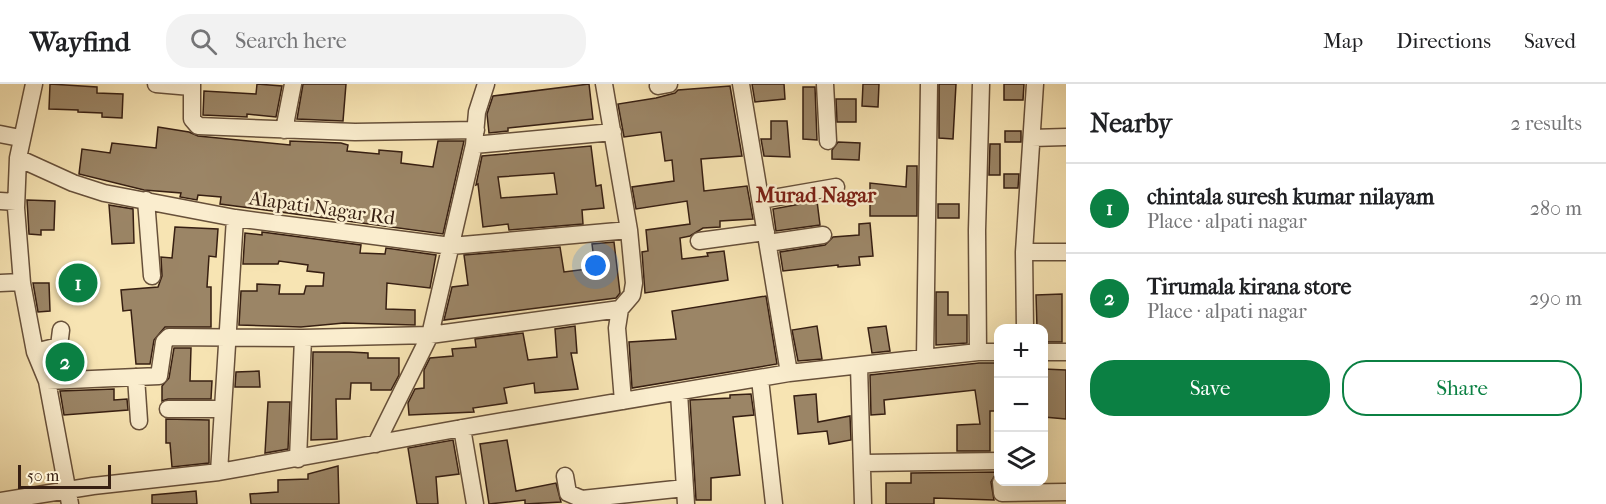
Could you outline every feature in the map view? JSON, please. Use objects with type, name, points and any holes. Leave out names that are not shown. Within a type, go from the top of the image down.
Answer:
[{"type":"street","points":[[34,84],[20,138],[8,201],[35,352],[47,381],[70,498]]},
{"type":"street","points":[[156,84],[192,86],[192,119],[198,126],[475,138],[613,132]]},
{"type":"street","points":[[284,130],[293,84]]},
{"type":"street","points":[[376,444],[430,334],[475,138],[477,112],[486,84]]},
{"type":"street","points":[[604,84],[629,230],[634,283],[632,295],[620,309],[617,328],[623,401]]},
{"type":"street","points":[[741,84],[789,374]]},
{"type":"street","points":[[825,84],[828,141]]},
{"type":"street","points":[[925,358],[929,84]]},
{"type":"street","points":[[978,352],[977,230],[981,84]]},
{"type":"street","points":[[1025,324],[1024,252],[1035,84]]},
{"type":"street","points":[[0,134],[20,138]]},
{"type":"street","points":[[1032,138],[1066,137]]},
{"type":"street","name":"Alapati Nagar Rd","points":[[18,158],[89,189],[235,218],[451,246],[629,230]]},
{"type":"street","points":[[761,200],[836,187]]},
{"type":"street","points":[[146,200],[152,276]]},
{"type":"street","points":[[219,472],[235,218]]},
{"type":"street","points":[[699,241],[824,235]]},
{"type":"street","points":[[1024,252],[1066,252]]},
{"type":"street","points":[[0,283],[22,282]]},
{"type":"street","points":[[47,381],[159,376],[164,342],[169,337],[227,339],[430,334],[620,309]]},
{"type":"street","points":[[35,352],[58,346],[61,330]]},
{"type":"street","points":[[298,459],[303,338]]},
{"type":"street","points":[[0,501],[70,498],[93,486],[219,472],[462,428],[789,374],[994,352]]},
{"type":"street","points":[[1048,352],[1066,352]]},
{"type":"street","points":[[860,366],[864,463],[863,504]]},
{"type":"street","points":[[136,377],[139,421]]},
{"type":"street","points":[[760,379],[774,504]]},
{"type":"street","points":[[564,476],[568,493],[582,499],[686,496],[679,393]]},
{"type":"street","points":[[168,409],[223,409]]},
{"type":"street","points":[[462,428],[475,504]]},
{"type":"street","points":[[864,463],[994,461]]},
{"type":"street","points":[[1002,493],[1065,492]]},
{"type":"building","points":[[50,84],[97,87],[97,93],[123,94],[122,118],[102,117],[102,113],[78,112],[78,110],[49,109]]},
{"type":"building","points":[[257,84],[282,86],[276,117],[247,114],[247,117],[203,115],[204,91],[256,94]]},
{"type":"building","points":[[303,84],[346,84],[343,121],[297,119]]},
{"type":"building","points":[[589,84],[593,119],[508,128],[508,131],[489,133],[487,114],[493,96]]},
{"type":"building","points":[[752,84],[784,84],[785,99],[755,102]]},
{"type":"building","points":[[863,84],[879,84],[878,107],[862,106]]},
{"type":"building","points":[[939,84],[956,84],[953,139],[939,138]]},
{"type":"building","points":[[1004,84],[1024,84],[1023,100],[1004,100]]},
{"type":"building","points":[[730,86],[742,156],[701,159],[704,191],[747,186],[753,219],[720,221],[720,227],[703,228],[690,236],[680,238],[682,259],[708,256],[707,253],[724,251],[728,280],[645,293],[642,252],[648,251],[646,230],[690,224],[687,201],[636,209],[632,187],[674,181],[672,160],[665,161],[661,132],[624,137],[618,104],[656,98],[678,90]]},
{"type":"building","points":[[803,87],[815,87],[817,140],[803,139]]},
{"type":"building","points":[[836,99],[856,99],[856,122],[837,122]]},
{"type":"building","points":[[771,121],[787,121],[790,157],[764,156],[761,139],[771,139]]},
{"type":"building","points":[[158,127],[189,132],[198,136],[290,145],[290,141],[341,143],[348,145],[347,151],[379,154],[379,150],[402,152],[401,163],[433,167],[438,141],[464,141],[443,234],[220,204],[221,197],[198,195],[197,200],[180,197],[181,193],[144,190],[79,174],[82,149],[110,153],[112,143],[156,148]]},
{"type":"building","points":[[1005,131],[1021,131],[1021,142],[1005,142]]},
{"type":"building","points":[[838,142],[860,143],[859,160],[832,159],[832,150]]},
{"type":"building","points":[[990,144],[1000,144],[1000,175],[989,175]]},
{"type":"building","points":[[591,146],[596,186],[601,185],[604,208],[582,210],[583,224],[509,230],[508,224],[483,227],[478,184],[476,185],[482,156]],"holes":[[[554,173],[557,194],[501,198],[498,177]]]},
{"type":"building","points":[[907,166],[917,166],[917,216],[870,216],[870,183],[906,187]]},
{"type":"building","points":[[1004,174],[1019,174],[1018,188],[1004,188]]},
{"type":"building","points":[[27,200],[55,201],[54,230],[41,230],[41,235],[29,234]]},
{"type":"building","points":[[817,201],[820,225],[776,231],[773,209]]},
{"type":"building","points":[[938,204],[959,204],[959,218],[938,218]]},
{"type":"building","points":[[109,205],[133,209],[134,243],[112,244]]},
{"type":"building","points":[[870,223],[873,256],[859,257],[860,265],[783,271],[780,252],[825,245],[833,237],[859,235],[859,224]]},
{"type":"building","points":[[175,227],[218,229],[216,257],[209,256],[207,287],[211,287],[211,327],[165,327],[154,340],[150,364],[136,364],[131,310],[123,311],[121,290],[158,287],[162,276],[161,257],[172,258]]},
{"type":"building","points":[[262,232],[361,245],[360,253],[385,254],[386,248],[436,255],[430,288],[387,283],[386,309],[415,310],[415,325],[344,323],[301,327],[239,325],[241,291],[257,291],[257,284],[280,285],[279,294],[304,294],[306,286],[323,286],[324,273],[307,271],[308,265],[279,261],[278,264],[243,264],[245,233],[262,235]]},
{"type":"building","points":[[614,242],[620,293],[616,298],[444,320],[452,287],[468,285],[464,255],[560,247],[564,272],[595,268],[592,244]]},
{"type":"building","points":[[84,267],[84,297],[71,297],[74,268]]},
{"type":"building","points":[[33,283],[49,283],[50,311],[38,312]]},
{"type":"building","points":[[936,292],[948,292],[948,315],[967,315],[967,343],[936,345]]},
{"type":"building","points":[[1062,294],[1062,342],[1048,342],[1048,324],[1037,324],[1036,295]]},
{"type":"building","points":[[766,296],[777,364],[632,388],[629,342],[676,339],[672,311]]},
{"type":"building","points":[[575,326],[577,353],[571,353],[578,389],[535,393],[534,383],[504,388],[507,403],[473,408],[474,412],[409,415],[408,403],[415,389],[424,388],[424,370],[430,358],[453,356],[452,349],[476,347],[475,339],[523,333],[528,360],[557,357],[555,329]]},
{"type":"building","points":[[817,326],[822,359],[798,361],[792,330]]},
{"type":"building","points":[[886,326],[890,351],[872,353],[868,328]]},
{"type":"building","points":[[76,345],[80,369],[54,370],[51,359],[62,356],[70,346]]},
{"type":"building","points":[[174,348],[191,348],[190,381],[212,381],[211,399],[162,401],[162,386],[169,378]]},
{"type":"building","points":[[313,352],[368,353],[368,358],[399,358],[399,375],[391,390],[371,390],[371,383],[351,383],[350,399],[336,399],[337,439],[311,440]]},
{"type":"building","points":[[994,363],[994,411],[990,411],[990,451],[957,451],[957,425],[980,424],[975,390],[884,400],[885,414],[871,415],[870,375]]},
{"type":"building","points":[[1048,369],[1066,370],[1066,419],[1048,417]]},
{"type":"building","points":[[259,371],[260,387],[235,387],[236,372]]},
{"type":"building","points":[[114,389],[114,400],[127,399],[128,410],[64,415],[60,391]]},
{"type":"building","points":[[751,394],[754,415],[733,417],[740,475],[711,478],[711,500],[696,500],[690,400],[730,398],[730,395]]},
{"type":"building","points":[[816,394],[818,422],[850,416],[851,440],[829,444],[827,431],[798,434],[794,396]]},
{"type":"building","points":[[268,402],[290,402],[288,449],[265,453]]},
{"type":"building","points":[[166,419],[209,420],[209,463],[172,467],[170,443],[166,443]]},
{"type":"building","points":[[453,440],[459,474],[436,477],[438,504],[417,504],[408,448]]},
{"type":"building","points":[[507,440],[516,491],[556,483],[561,502],[525,504],[525,500],[489,504],[480,444]]},
{"type":"building","points":[[338,466],[339,504],[251,504],[250,494],[278,492],[278,480],[308,479],[308,474]]},
{"type":"building","points":[[994,472],[991,482],[994,500],[934,498],[934,504],[886,504],[886,483],[911,483],[911,473]]},
{"type":"building","points":[[196,491],[197,504],[152,504],[152,495]]},
{"type":"place","name":"chintala suresh kumar nilayam","points":[[78,283]]},
{"type":"place","name":"Tirumala kirana store","points":[[65,362]]},
{"type":"district","name":"Murad Nagar","points":[[816,195]]}]
